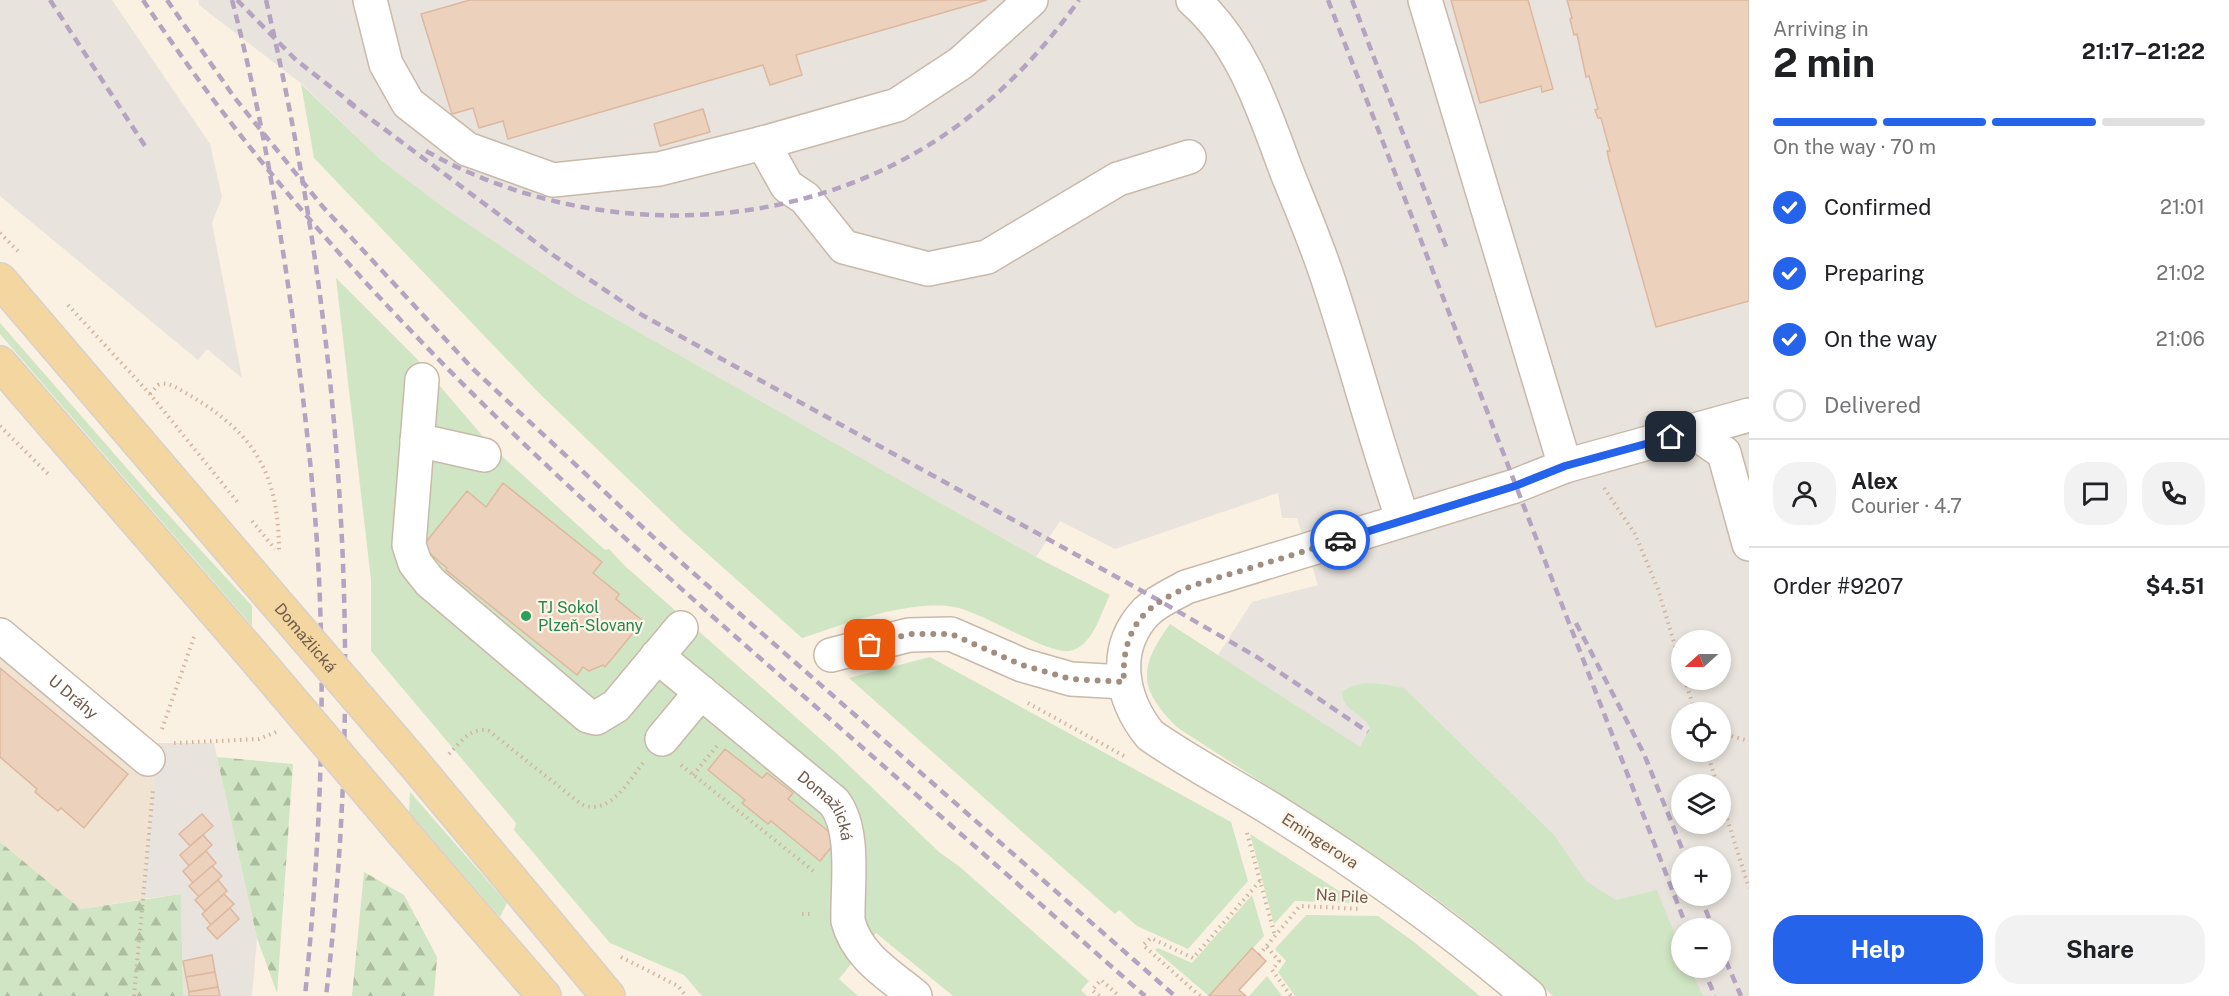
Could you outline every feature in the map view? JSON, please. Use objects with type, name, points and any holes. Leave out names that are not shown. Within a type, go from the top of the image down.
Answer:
[{"type":"main road","name":"Domažlická","points":[[0,280],[253,576],[428,760],[608,996]]},
{"type":"main road","points":[[0,363],[544,996]]},
{"type":"street","points":[[370,0],[386,64],[408,103],[467,149],[553,180],[659,169],[763,143],[897,105],[961,63],[1031,0]]},
{"type":"street","points":[[1193,0],[1207,12],[1234,51],[1262,108],[1327,275],[1380,454],[1403,520]]},
{"type":"street","points":[[1425,0],[1565,466]]},
{"type":"street","points":[[763,143],[787,186],[805,198],[844,247],[928,269],[987,257],[1118,179],[1189,157]]},
{"type":"street","points":[[422,380],[409,545],[415,563],[430,582],[588,716],[603,716],[616,706],[681,628]]},
{"type":"street","name":"Emingerova","points":[[1529,996],[1471,947],[1409,900],[1279,814],[1150,735],[1133,711],[1124,682],[1125,649],[1130,636],[1147,611],[1186,587],[1515,486],[1565,466],[1749,416]]},
{"type":"street","points":[[1692,431],[1724,453],[1749,544]]},
{"type":"street","points":[[417,440],[484,455]]},
{"type":"street","points":[[831,655],[909,634],[951,634],[1022,665],[1071,679],[1124,682]]},
{"type":"street","name":"U Dráhy","points":[[0,635],[153,763]]},
{"type":"street","name":"Domažlická","points":[[657,656],[841,810],[847,837],[847,913],[851,932],[861,951],[915,996]]},
{"type":"street","points":[[662,739],[701,692]]},
{"type":"path","points":[[0,233],[20,253]]},
{"type":"path","points":[[61,297],[150,394],[252,521]]},
{"type":"path","points":[[150,394],[158,385],[170,384],[217,412],[251,446],[263,462],[277,504],[279,556]]},
{"type":"path","points":[[0,426],[59,484]]},
{"type":"path","points":[[1565,466],[1600,482],[1635,534],[1658,589],[1671,632]]},
{"type":"path","points":[[135,996],[153,763],[197,628]]},
{"type":"path","points":[[153,763],[276,734],[278,726]]},
{"type":"path","points":[[428,760],[473,731],[480,729],[489,731],[581,804],[598,808],[619,792],[662,739]]},
{"type":"path","points":[[1731,736],[1749,741]]},
{"type":"path","points":[[1246,830],[1275,937]]},
{"type":"path","points":[[1731,831],[1749,888]]},
{"type":"path","points":[[1200,996],[1143,945],[1151,938],[1193,958],[1260,881]]},
{"type":"path","name":"Na Pile","points":[[1259,955],[1300,906],[1383,910],[1409,900]]},
{"type":"path","points":[[1267,946],[1279,961],[1272,970],[1291,996]]},
{"type":"path","points":[[615,955],[678,986],[686,996]]},
{"type":"path","points":[[1098,996],[1092,990],[1101,980],[1119,996]]},
{"type":"shaded area","points":[[0,0],[112,0],[210,144],[222,197],[212,223],[242,378],[207,349],[198,360],[0,196]]},
{"type":"shaded area","points":[[198,0],[1749,0],[1749,996],[1635,996],[1253,680],[1218,655],[1252,602],[1318,585],[1297,518],[1282,518],[1278,493],[1115,549],[1060,521],[1036,557],[577,297],[446,209],[382,161],[302,84],[199,5]]},
{"type":"shaded area","points":[[0,635],[148,759],[157,743],[143,899],[81,909],[0,842]]},
{"type":"shaded area","points":[[157,743],[214,743],[257,938],[252,996],[183,996],[181,894],[143,899]]},
{"type":"green space","points":[[301,84],[382,161],[446,209],[577,297],[1036,557],[1110,595],[1090,637],[1077,648],[1069,651],[1059,650],[1030,640],[966,610],[936,605],[917,606],[877,614],[802,638],[682,531],[539,393],[314,158]]},
{"type":"green space","name":"TJ Sokol Plzeň-Slovany","points":[[336,278],[415,357],[492,447],[605,550],[609,549],[625,566],[835,752],[939,852],[960,867],[1089,981],[1081,990],[1087,996],[953,996],[876,933],[839,979],[858,996],[702,996],[684,975],[610,943],[514,830],[516,823],[371,651],[371,580]]},
{"type":"green space","points":[[0,323],[152,497],[252,606],[252,626],[0,334]]},
{"type":"green space","points":[[1170,624],[1360,747],[1370,728],[1349,708],[1342,692],[1364,684],[1404,688],[1554,835],[1586,881],[1616,900],[1657,890],[1671,925],[1671,978],[1695,978],[1703,996],[1553,996],[1511,957],[1420,887],[1178,728],[1155,701],[1149,690],[1148,666],[1152,653]]},
{"type":"green space","points":[[930,657],[1231,822],[1248,881],[1188,949],[1137,926],[1119,910],[1115,914],[849,678]]},
{"type":"green space","points":[[217,757],[293,764],[277,993],[257,938]]},
{"type":"green space","points":[[410,792],[507,903],[500,917],[409,812]]},
{"type":"green space","points":[[1250,834],[1358,903],[1295,901],[1274,924]]},
{"type":"green space","points":[[0,842],[81,909],[181,894],[183,996],[0,996]]},
{"type":"green space","points":[[364,872],[404,895],[437,957],[434,996],[352,996]]},
{"type":"green space","points":[[1252,895],[1264,936],[1209,996],[1155,950],[1158,948],[1192,963]]},
{"type":"green space","points":[[1306,915],[1378,916],[1480,996],[1295,996],[1278,972],[1286,961],[1275,949]]},
{"type":"green space","points":[[1267,976],[1282,996],[1249,996]]},
{"type":"building","points":[[470,0],[987,0],[796,55],[802,75],[770,85],[763,65],[508,139],[503,121],[479,128],[473,108],[452,114],[421,14]]},
{"type":"building","points":[[1451,0],[1528,0],[1553,89],[1542,92],[1541,86],[1480,103]]},
{"type":"building","points":[[1567,0],[1749,0],[1749,301],[1656,327],[1609,160],[1607,151],[1610,151],[1601,118],[1598,118],[1595,110],[1598,109],[1589,76],[1586,77],[1577,34],[1574,35]]},
{"type":"building","points":[[703,109],[710,132],[660,146],[654,124]]},
{"type":"building","points":[[503,483],[602,562],[593,573],[619,594],[616,599],[643,621],[605,667],[603,665],[589,671],[583,667],[577,675],[446,570],[447,568],[422,547],[467,491],[486,507]]},
{"type":"building","points":[[0,668],[128,774],[84,828],[61,808],[58,811],[35,792],[37,789],[0,757]]},
{"type":"building","points":[[725,749],[762,778],[767,773],[793,793],[788,799],[838,839],[820,861],[771,821],[768,824],[742,803],[745,800],[708,770]]},
{"type":"building","points":[[202,814],[213,826],[190,846],[179,834]]},
{"type":"building","points":[[203,835],[212,845],[189,866],[180,855]]},
{"type":"building","points":[[206,851],[216,863],[193,883],[183,871]]},
{"type":"building","points":[[212,866],[222,876],[199,897],[189,886]]},
{"type":"building","points":[[218,880],[227,891],[205,911],[195,900]]},
{"type":"building","points":[[224,894],[234,904],[211,925],[202,914]]},
{"type":"building","points":[[230,908],[239,919],[217,939],[207,928]]},
{"type":"building","points":[[1252,948],[1266,961],[1239,990],[1246,996],[1209,996]]},
{"type":"building","points":[[212,955],[215,972],[186,977],[183,961]]},
{"type":"building","points":[[215,972],[218,987],[189,992],[186,977]]},
{"type":"building","points":[[218,987],[220,996],[189,996],[189,992]]},
{"type":"railway","points":[[50,0],[145,146]]},
{"type":"railway","points":[[143,0],[210,95],[281,186],[357,273],[436,357],[603,518],[1145,996]]},
{"type":"railway","points":[[167,0],[234,97],[323,207],[473,369],[666,549],[1175,996]]},
{"type":"railway","points":[[232,0],[260,121],[282,245],[303,396],[316,534],[320,603],[321,751],[314,898],[305,996]]},
{"type":"railway","points":[[237,0],[296,60],[355,106]]},
{"type":"railway","points":[[266,0],[292,123],[313,246],[329,371],[340,495],[345,620],[344,746],[338,871],[326,996]]},
{"type":"railway","points":[[426,151],[490,181],[556,202],[625,213],[695,215],[765,207],[832,190],[897,163],[957,126],[975,113],[1023,68],[1079,0]]},
{"type":"railway","points":[[1328,0],[1683,918]]},
{"type":"railway","points":[[1352,0],[1447,249]]},
{"type":"railway","points":[[348,102],[553,255],[642,315],[1160,601],[1257,657],[1368,732]]},
{"type":"railway","points":[[1576,623],[1644,754],[1681,846]]},
{"type":"railway","points":[[1704,906],[1709,918]]},
{"type":"railway","points":[[1731,973],[1741,996]]},
{"type":"railway","points":[[1707,978],[1715,996]]},
{"type":"way so far","points":[[870,645],[909,634],[951,634],[1022,665],[1071,679],[1124,682],[1123,664],[1130,636],[1147,611],[1160,601],[1186,587],[1340,540]]},
{"type":"place","name":"TJ Sokol Plzeň-Slovany","points":[[526,616]]},
{"type":"route","points":[[1340,540],[1515,486],[1565,466],[1671,437]]}]
